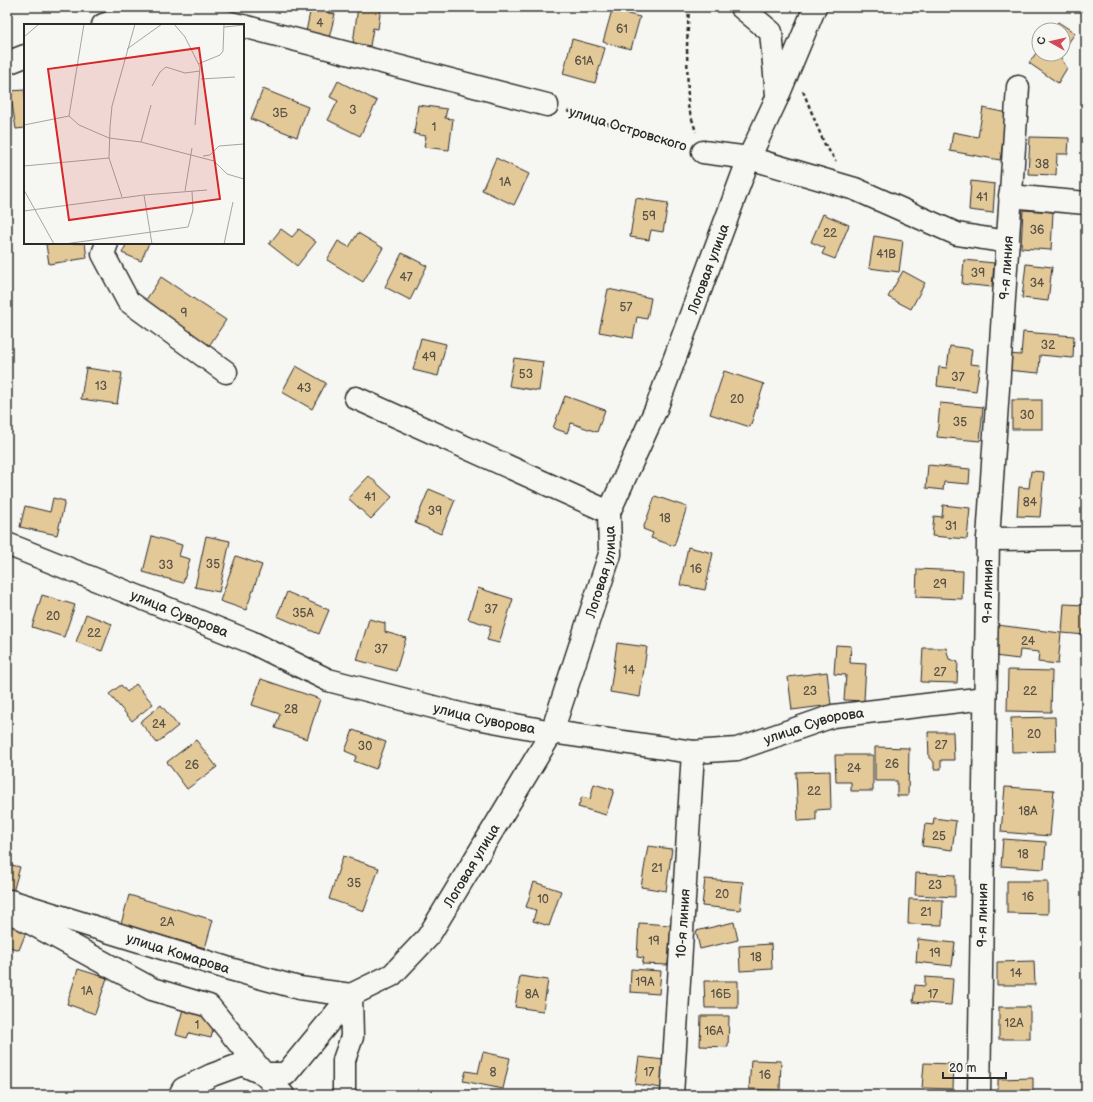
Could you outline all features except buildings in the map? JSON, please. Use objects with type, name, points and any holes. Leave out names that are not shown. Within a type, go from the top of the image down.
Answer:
[{"type":"street","points":[[741,7],[771,32],[777,98]]},
{"type":"street","name":"Логовая улица","points":[[351,995],[392,975],[428,937],[552,732],[610,554],[610,512],[656,409],[749,158],[777,98],[815,7]]},
{"type":"street","points":[[106,18],[134,14],[165,19],[193,14],[232,20],[547,105]]},
{"type":"street","points":[[7,63],[24,56]]},
{"type":"street","name":"9-я линия","points":[[979,1095],[988,539],[1018,87]]},
{"type":"street","name":"улица Островского","points":[[703,152],[749,158],[855,189],[957,234],[1008,242]]},
{"type":"street","points":[[1010,196],[1086,202]]},
{"type":"street","points":[[107,244],[103,254],[128,301],[226,372]]},
{"type":"street","points":[[356,398],[610,512]]},
{"type":"street","points":[[988,539],[1086,538]]},
{"type":"street","name":"улица Суворова","points":[[7,544],[251,642],[328,680],[472,717],[552,732],[693,752],[737,749],[833,716],[985,698]]},
{"type":"street","name":"10-я линия","points":[[672,1095],[693,752]]},
{"type":"street","name":"улица Комарова","points":[[7,900],[230,969],[299,988],[351,995]]},
{"type":"street","points":[[7,910],[152,990],[209,1006],[283,1095]]},
{"type":"street","points":[[180,1095],[183,1089],[212,1074],[242,1064],[264,1074],[286,1074],[351,995]]},
{"type":"street","points":[[344,1095],[344,1060],[352,1036],[351,995]]},
{"type":"path","points":[[689,7],[687,46],[688,106],[703,152]]},
{"type":"path","points":[[792,63],[824,142],[855,189]]},
{"type":"path","name":"улица Островского","points":[[547,105],[703,152]]}]
